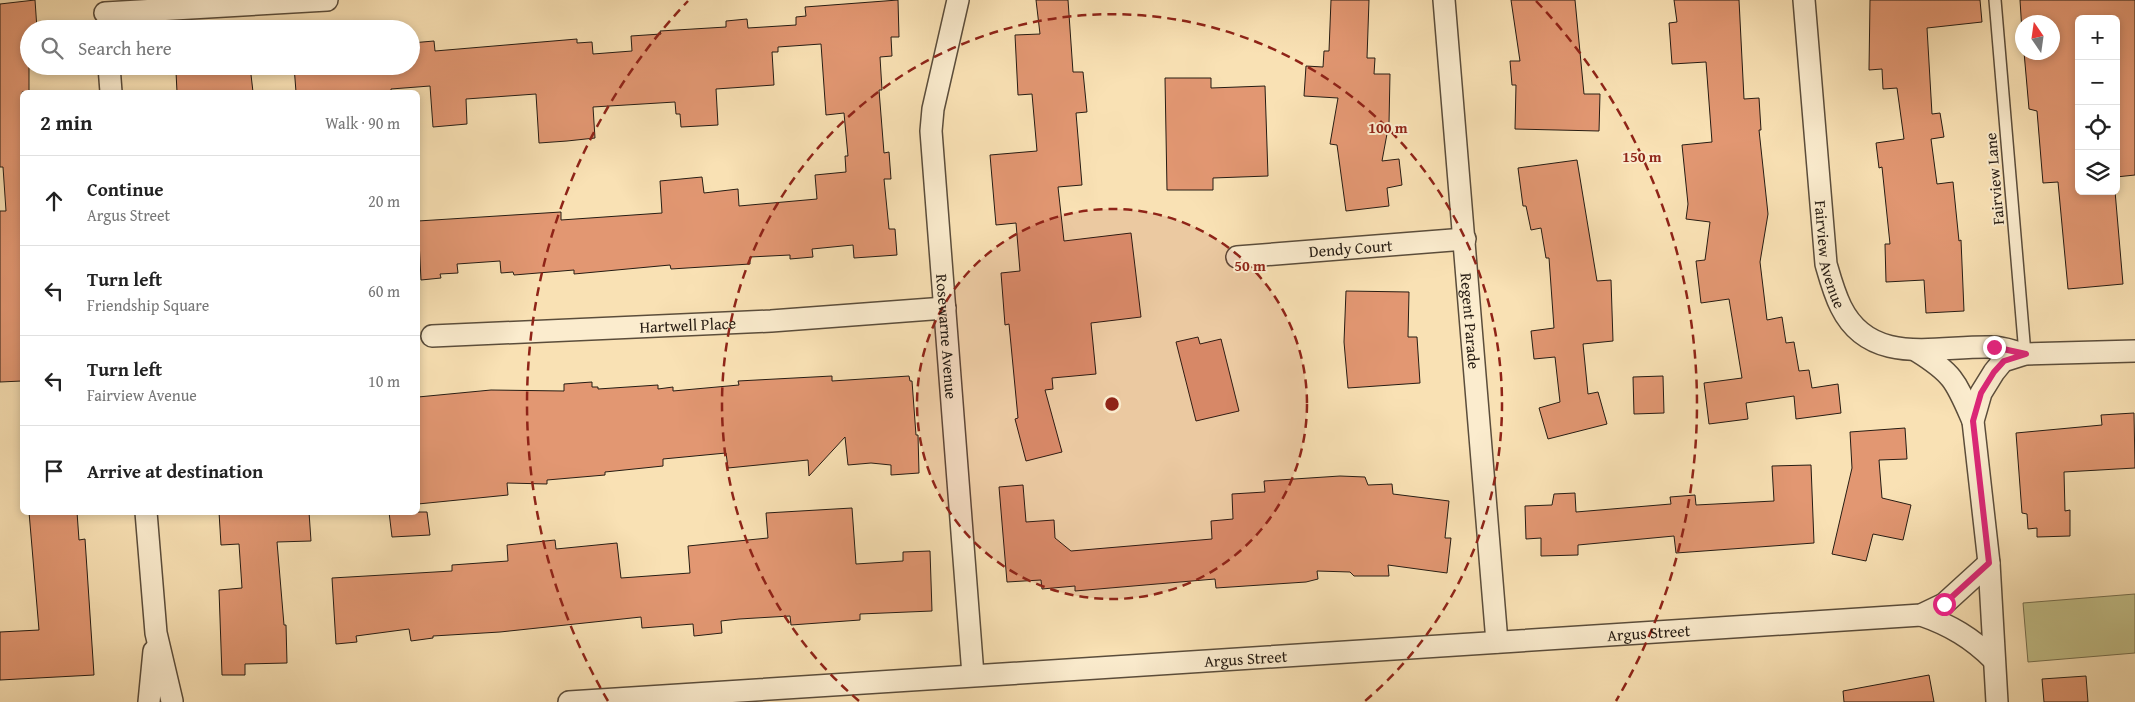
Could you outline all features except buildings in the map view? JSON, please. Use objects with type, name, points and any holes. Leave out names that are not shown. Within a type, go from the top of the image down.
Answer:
[{"type":"street","points":[[105,14],[327,0]]},
{"type":"street","name":"Rosewarne Avenue","points":[[958,0],[933,109],[931,131],[973,675]]},
{"type":"street","name":"Regent Parade","points":[[1444,0],[1498,642]]},
{"type":"street","name":"Fairview Avenue","points":[[1804,0],[1826,264],[1835,293],[1847,318],[1862,334],[1883,344],[1917,351],[1994,347],[2026,354]]},
{"type":"street","points":[[110,75],[111,90]]},
{"type":"street","name":"Dendy Court","points":[[1237,257],[1465,240]]},
{"type":"street","name":"Hartwell Place","points":[[432,336],[770,321],[945,308]]},
{"type":"street","points":[[1917,351],[1942,367],[1952,378],[1973,421],[1989,563],[1997,702]]},
{"type":"street","points":[[1973,421],[1981,393],[1994,372],[2004,361],[2026,354],[2135,351]]},
{"type":"street","points":[[146,515],[156,633],[166,702]]},
{"type":"street","name":"Argus Street","points":[[569,702],[633,700],[973,675],[1921,614],[1944,604],[1989,563]]},
{"type":"street","name":"Argus Street","points":[[1921,614],[1946,623],[1976,642],[1994,660]]},
{"type":"street","points":[[149,702],[156,633]]},
{"type":"lane","name":"Fairview Lane","points":[[1995,0],[2026,354]]},
{"type":"shaded area","points":[[2135,594],[2135,653],[2028,662],[2023,603]]},
{"type":"route","points":[[1944,604],[1989,563],[1973,421],[1981,393],[1994,372],[2004,361],[2026,354],[1994,347]]}]
